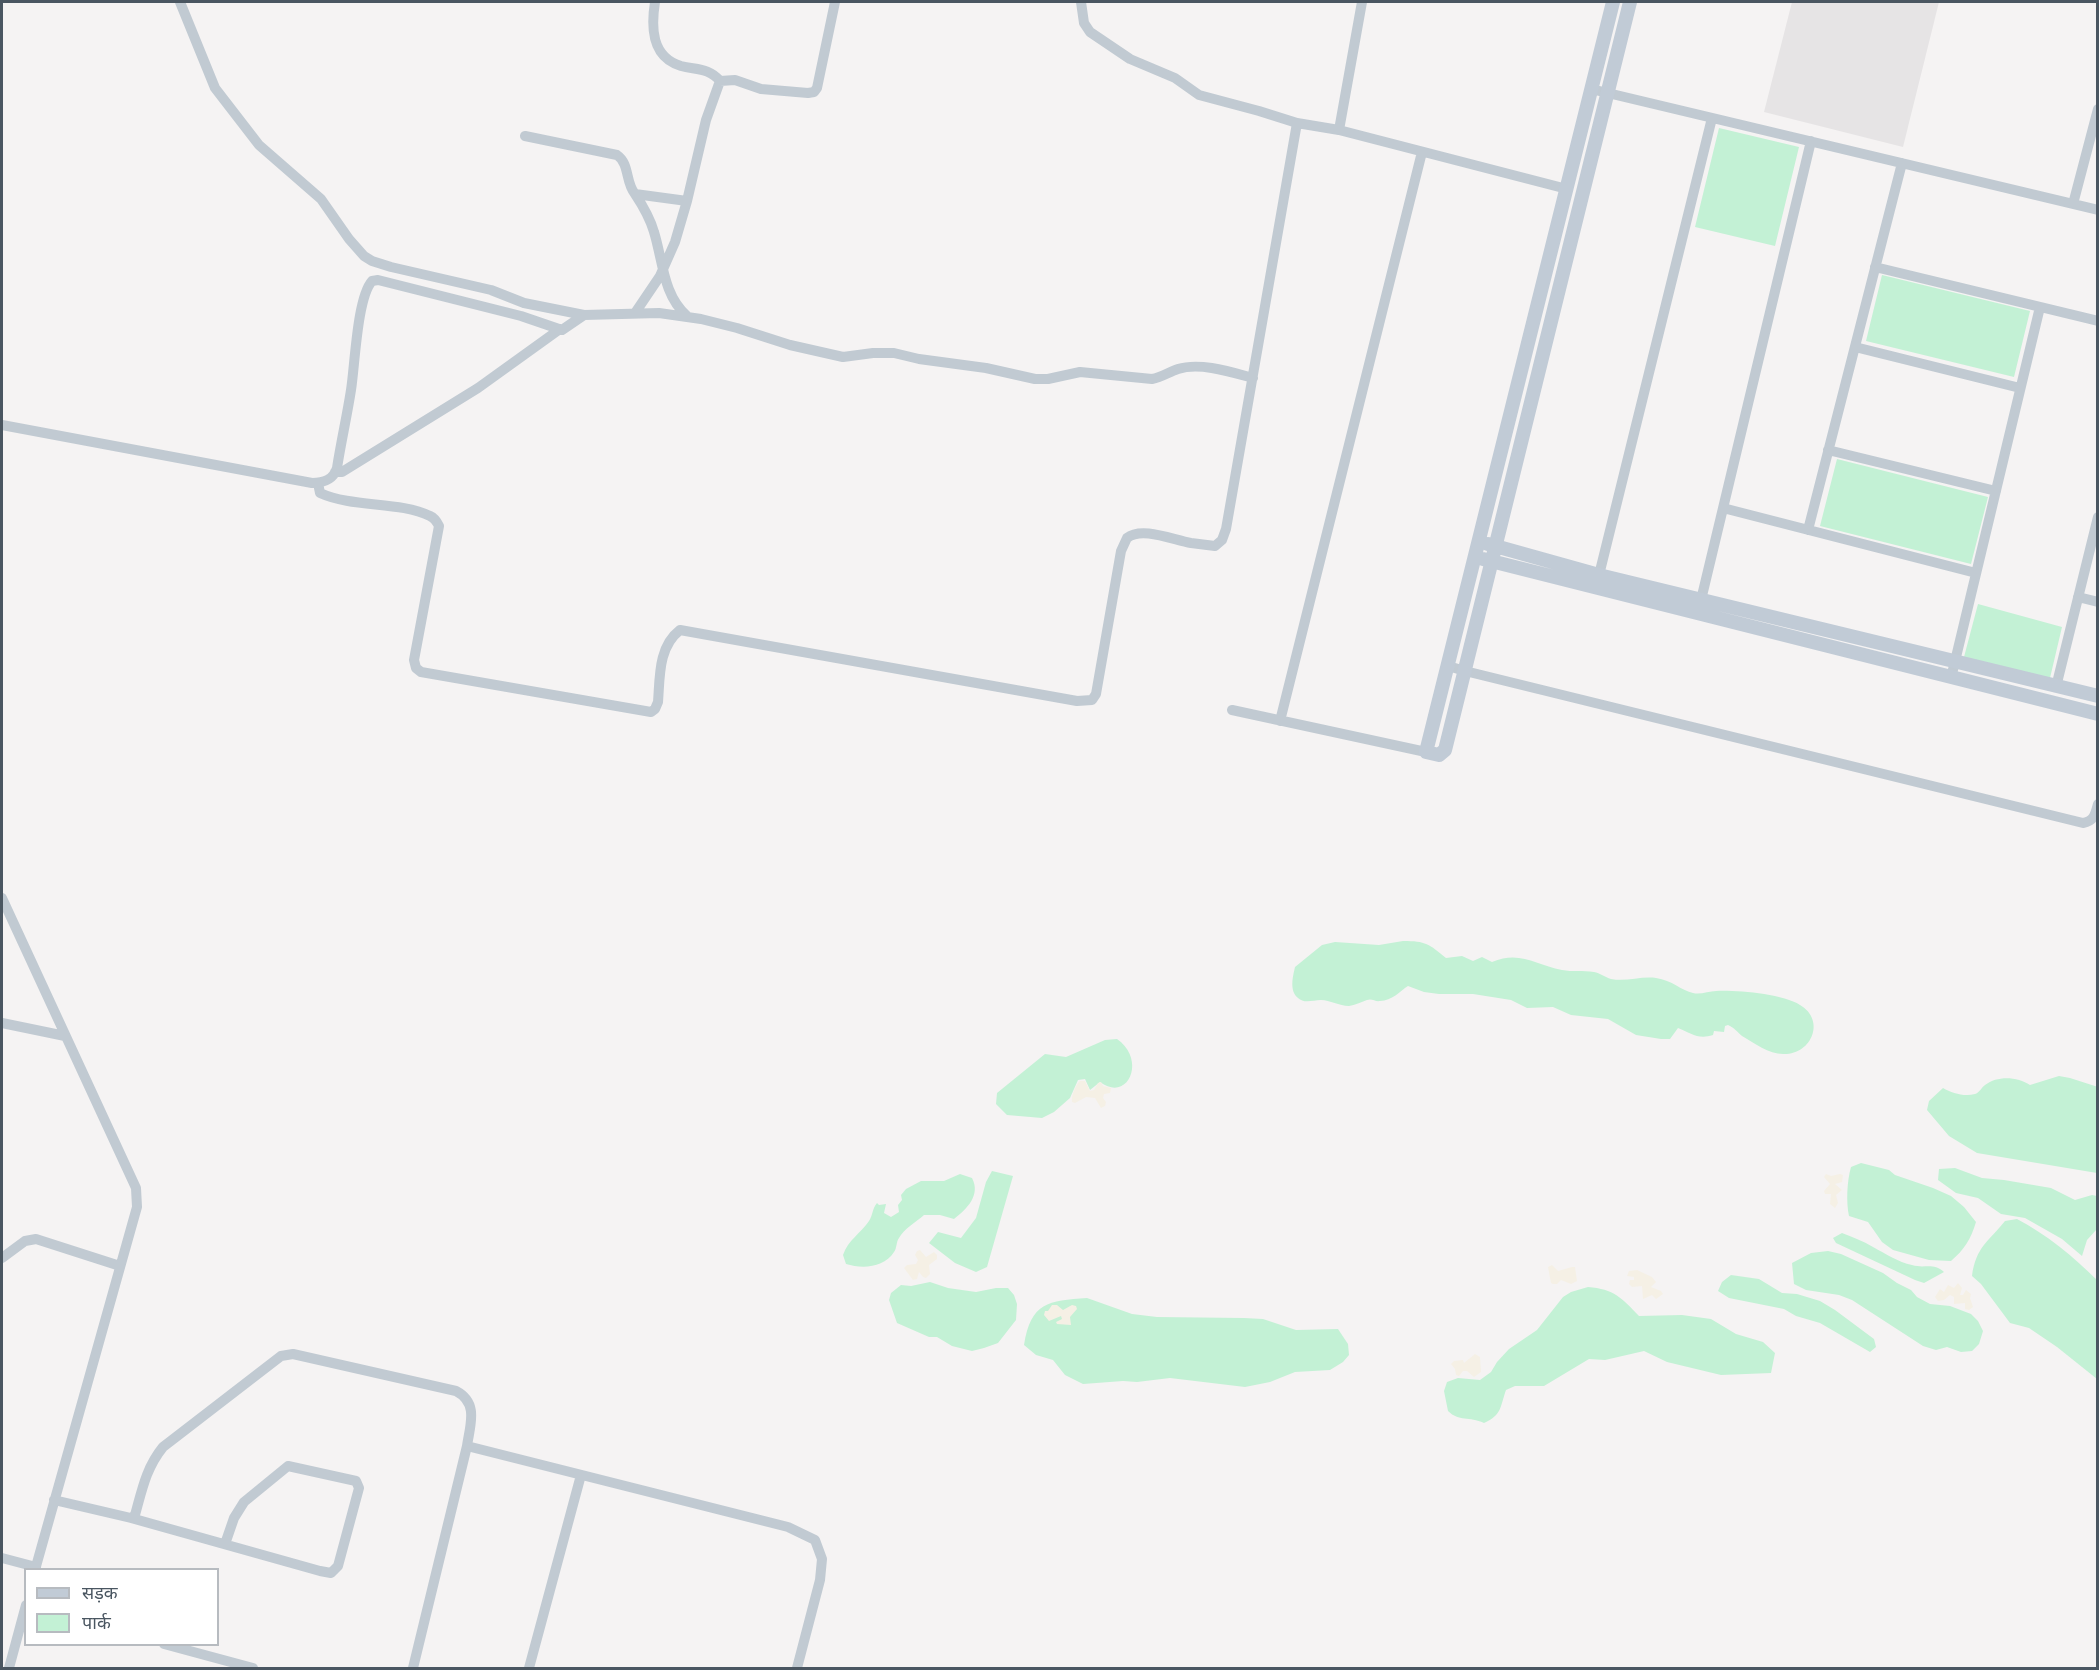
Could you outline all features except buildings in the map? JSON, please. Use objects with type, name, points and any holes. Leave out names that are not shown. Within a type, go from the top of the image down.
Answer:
[{"type":"street","points":[[180,2],[215,88],[259,145],[321,199],[364,256],[391,267],[490,290],[524,303],[584,315],[659,312],[688,316],[843,357],[873,352],[894,353],[986,368],[1035,379],[1048,379],[1080,372],[1152,379],[1179,369],[1199,368],[1253,378]]},
{"type":"street","points":[[655,2],[653,36],[663,54],[671,62],[680,66],[714,73],[720,81]]},
{"type":"street","points":[[720,81],[731,79],[761,89],[798,93],[814,92],[818,88],[835,2]]},
{"type":"street","points":[[1081,2],[1084,22],[1090,32],[1130,59],[1175,78],[1199,95],[1297,123],[1339,130],[1567,189]]},
{"type":"street","points":[[1339,130],[1362,2]]},
{"type":"street","points":[[1426,752],[1613,2]]},
{"type":"street","points":[[1232,710],[1439,756],[1445,750],[1630,2]]},
{"type":"street","points":[[635,313],[663,270],[675,242],[694,178],[706,120],[720,81]]},
{"type":"street","points":[[1591,89],[2097,210]]},
{"type":"street","points":[[2073,204],[2097,109]]},
{"type":"street","points":[[1599,575],[1712,118]]},
{"type":"street","points":[[318,483],[320,493],[334,498],[401,508],[430,516],[440,526],[414,660],[416,668],[421,672],[651,712],[658,702],[663,657],[667,644],[680,630],[1065,699],[1092,700],[1096,694],[1121,551],[1127,538],[1136,533],[1149,534],[1193,544],[1215,546],[1222,540],[1229,518],[1297,123]]},
{"type":"street","points":[[525,136],[617,155],[624,162],[628,184],[647,212],[663,270],[675,302],[688,316]]},
{"type":"street","points":[[1701,600],[1811,141]]},
{"type":"street","points":[[1280,721],[1422,152]]},
{"type":"street","points":[[1808,530],[1902,163]]},
{"type":"street","points":[[635,194],[687,201]]},
{"type":"street","points":[[1875,267],[2097,321]]},
{"type":"street","points":[[2,425],[318,483],[326,481],[335,472],[351,390],[365,292],[372,281],[378,280],[521,316],[560,329],[565,329],[584,315]]},
{"type":"street","points":[[1951,678],[2040,307]]},
{"type":"street","points":[[335,472],[342,471],[371,454],[478,388],[560,329]]},
{"type":"street","points":[[1855,346],[2020,388]]},
{"type":"street","points":[[1828,450],[1996,491]]},
{"type":"street","points":[[1723,508],[1976,573]]},
{"type":"street","points":[[2056,687],[2097,517]]},
{"type":"street","points":[[1478,542],[1599,575],[2097,696]]},
{"type":"street","points":[[1474,557],[2097,714]]},
{"type":"street","points":[[2078,597],[2097,602]]},
{"type":"street","points":[[1448,666],[2083,823],[2095,817],[2097,804]]},
{"type":"street","points":[[2,898],[136,1188],[136,1208],[35,1568],[2,1558]]},
{"type":"street","points":[[2,1023],[65,1035]]},
{"type":"street","points":[[2,1258],[25,1241],[36,1239],[120,1266]]},
{"type":"street","points":[[131,1518],[135,1515],[152,1460],[163,1448],[281,1356],[293,1354],[456,1391],[466,1396],[472,1406],[467,1446],[413,1668]]},
{"type":"street","points":[[467,1446],[788,1527],[815,1540],[822,1559],[820,1580],[797,1668]]},
{"type":"street","points":[[54,1500],[131,1518],[225,1544],[331,1573],[339,1566],[359,1488],[356,1481],[288,1466],[244,1502],[234,1518],[225,1544]]},
{"type":"street","points":[[529,1668],[581,1475]]},
{"type":"street","points":[[9,1668],[24,1612]]},
{"type":"street","points":[[172,1646],[253,1668]]},
{"type":"shaded area","points":[[1792,2],[1939,2],[1903,147],[1764,112]]},
{"type":"green space","points":[[1719,128],[1799,147],[1775,246],[1695,227]]},
{"type":"green space","points":[[1882,275],[2030,311],[2014,377],[1866,341]]},
{"type":"green space","points":[[1837,459],[1988,497],[1971,564],[1820,526]]},
{"type":"green space","points":[[1978,604],[2062,627],[2050,678],[1964,657]]},
{"type":"green space","points":[[1403,941],[1427,944],[1446,958],[1462,956],[1473,961],[1482,957],[1492,962],[1511,957],[1520,958],[1562,970],[1590,971],[1611,979],[1662,979],[1689,992],[1760,993],[1783,998],[1800,1005],[1808,1011],[1814,1027],[1812,1036],[1802,1049],[1783,1054],[1762,1048],[1728,1025],[1725,1026],[1724,1032],[1714,1031],[1713,1035],[1703,1037],[1678,1028],[1670,1039],[1661,1039],[1636,1035],[1608,1019],[1571,1015],[1553,1007],[1527,1008],[1511,1000],[1473,994],[1439,994],[1424,992],[1408,986],[1384,1001],[1369,1000],[1349,1006],[1324,1000],[1303,1001],[1293,991],[1295,967],[1322,945],[1335,942],[1379,945]]},
{"type":"green space","points":[[1117,1039],[1126,1048],[1132,1067],[1126,1083],[1119,1087],[1110,1087],[1100,1082],[1090,1090],[1085,1079],[1078,1080],[1070,1098],[1054,1112],[1042,1118],[1007,1115],[996,1104],[997,1093],[1045,1054],[1066,1057],[1105,1040]]},
{"type":"green space","points":[[2059,1076],[2098,1087],[2097,1173],[1977,1153],[1949,1136],[1927,1110],[1929,1101],[1943,1088],[1958,1094],[1971,1095],[1990,1082],[2002,1078],[2020,1080],[2030,1085]]},
{"type":"green space","points":[[1861,1163],[1889,1170],[1895,1175],[1933,1188],[1951,1196],[1964,1207],[1976,1222],[1960,1253],[1951,1261],[1929,1260],[1893,1250],[1882,1242],[1868,1222],[1849,1216],[1847,1198],[1851,1167]]},
{"type":"green space","points":[[1955,1168],[1982,1178],[2051,1188],[2075,1200],[2092,1195],[2097,1196],[2097,1229],[2087,1240],[2082,1256],[2062,1239],[2025,1218],[2001,1214],[1978,1198],[1956,1193],[1938,1180],[1939,1169]]},
{"type":"green space","points":[[992,1171],[1013,1176],[987,1267],[976,1272],[955,1263],[929,1243],[938,1232],[961,1238],[976,1218],[986,1182]]},
{"type":"green space","points":[[960,1174],[972,1178],[975,1190],[968,1206],[954,1219],[940,1215],[924,1215],[901,1235],[896,1249],[885,1261],[866,1267],[846,1264],[843,1255],[845,1250],[869,1221],[877,1203],[886,1204],[884,1213],[891,1217],[899,1212],[898,1205],[902,1200],[901,1195],[906,1189],[921,1181],[944,1181]]},
{"type":"green space","points":[[2017,1219],[2059,1246],[2097,1280],[2097,1379],[2029,1328],[2010,1323],[1981,1284],[1972,1276],[1980,1251],[2005,1221]]},
{"type":"green space","points":[[1842,1233],[1902,1262],[1917,1266],[1932,1266],[1944,1272],[1924,1283],[1915,1280],[1836,1243],[1833,1238]]},
{"type":"green space","points":[[1828,1251],[1841,1254],[1883,1273],[1930,1304],[1950,1306],[1971,1314],[1983,1331],[1979,1344],[1972,1351],[1961,1352],[1947,1347],[1936,1350],[1923,1346],[1852,1300],[1839,1295],[1806,1290],[1794,1284],[1792,1263],[1811,1253]]},
{"type":"green space","points":[[1731,1275],[1759,1279],[1782,1293],[1797,1294],[1820,1301],[1874,1339],[1876,1347],[1870,1352],[1820,1323],[1796,1316],[1784,1309],[1729,1298],[1718,1291],[1722,1282]]},
{"type":"green space","points":[[930,1282],[948,1288],[976,1292],[1008,1288],[1017,1304],[1016,1320],[998,1343],[972,1351],[952,1346],[937,1337],[929,1337],[897,1323],[889,1300],[891,1293],[901,1285],[911,1286]]},
{"type":"green space","points":[[1588,1287],[1611,1292],[1628,1304],[1639,1316],[1682,1315],[1711,1319],[1736,1334],[1763,1342],[1775,1353],[1771,1373],[1721,1375],[1667,1362],[1644,1351],[1605,1360],[1589,1359],[1544,1386],[1515,1386],[1506,1390],[1497,1414],[1484,1423],[1456,1417],[1448,1411],[1444,1391],[1447,1382],[1458,1378],[1480,1380],[1491,1372],[1509,1349],[1537,1330],[1563,1297]]},
{"type":"green space","points":[[1087,1298],[1132,1314],[1157,1317],[1263,1319],[1296,1330],[1338,1329],[1348,1344],[1349,1355],[1330,1370],[1295,1372],[1270,1382],[1245,1387],[1170,1378],[1083,1384],[1065,1375],[1053,1360],[1036,1355],[1024,1345],[1031,1320],[1044,1306]]},
{"type":"sand","points":[[1080,1081],[1085,1081],[1090,1091],[1101,1082],[1103,1086],[1111,1088],[1110,1093],[1104,1094],[1105,1106],[1101,1108],[1095,1098],[1086,1097],[1075,1103],[1072,1102],[1074,1090]]},
{"type":"sand","points":[[1826,1174],[1843,1175],[1842,1182],[1835,1184],[1842,1190],[1836,1195],[1838,1203],[1835,1208],[1830,1204],[1831,1194],[1825,1194],[1824,1191],[1830,1184],[1824,1177]]},
{"type":"sand","points":[[920,1250],[926,1257],[934,1252],[937,1259],[929,1265],[930,1274],[926,1278],[919,1272],[917,1279],[913,1280],[904,1268],[907,1265],[916,1264],[918,1260],[915,1255]]},
{"type":"sand","points":[[1552,1265],[1558,1271],[1575,1267],[1577,1281],[1571,1284],[1561,1280],[1557,1284],[1551,1283],[1548,1267]]},
{"type":"sand","points":[[1637,1270],[1652,1277],[1656,1282],[1651,1287],[1663,1294],[1656,1299],[1652,1295],[1643,1299],[1642,1286],[1632,1287],[1629,1284],[1634,1277],[1627,1276],[1629,1271]]},
{"type":"sand","points":[[1958,1283],[1962,1288],[1960,1295],[1963,1295],[1966,1290],[1971,1294],[1973,1307],[1969,1310],[1965,1309],[1965,1303],[1954,1304],[1954,1297],[1950,1295],[1938,1301],[1935,1297],[1940,1289],[1944,1292],[1948,1285],[1954,1288]]},
{"type":"sand","points":[[1052,1305],[1057,1305],[1063,1310],[1072,1305],[1076,1306],[1077,1309],[1070,1317],[1071,1325],[1057,1324],[1056,1322],[1062,1319],[1061,1316],[1049,1321],[1044,1315]]},
{"type":"sand","points":[[1475,1354],[1480,1357],[1481,1372],[1474,1377],[1467,1371],[1463,1371],[1459,1376],[1456,1375],[1451,1364],[1454,1361],[1463,1360],[1464,1363]]}]
